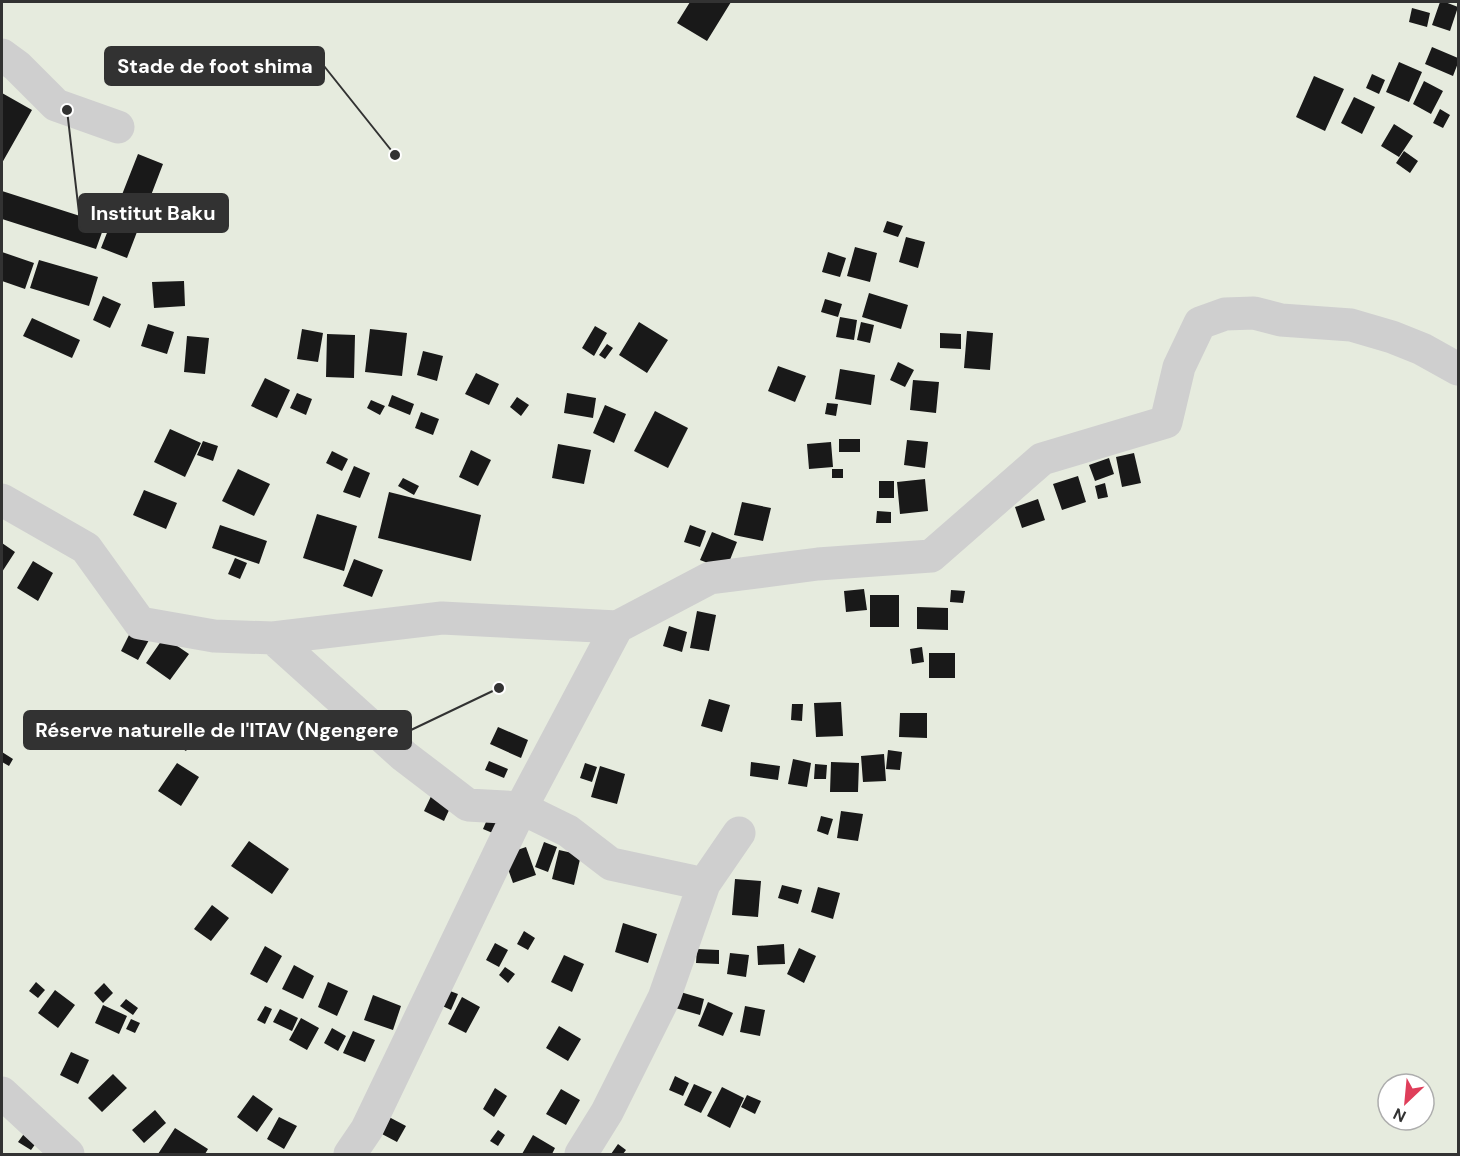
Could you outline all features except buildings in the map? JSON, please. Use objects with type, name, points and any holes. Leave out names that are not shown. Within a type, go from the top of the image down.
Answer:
[{"type":"street","points":[[2,55],[17,66],[56,105],[118,126]]},
{"type":"street","points":[[2,500],[86,548],[140,623],[214,636],[273,638],[442,618],[617,627],[710,578],[818,564],[931,556],[1042,459],[1166,422],[1179,367],[1200,323],[1225,314],[1254,313],[1281,320],[1351,325],[1422,349],[1458,369]]},
{"type":"street","points":[[350,1155],[367,1129],[521,808],[617,627]]},
{"type":"street","points":[[273,638],[404,756],[468,805],[521,808],[568,831],[611,864],[704,884]]},
{"type":"street","points":[[581,1155],[607,1112],[664,998],[704,884],[740,833]]},
{"type":"street","points":[[2,1093],[68,1155]]},
{"type":"shaded area","points":[[2,2],[1458,2],[1458,1154],[2,1154]]},
{"type":"place","name":"Institut Baku","points":[[67,110]]},
{"type":"place","name":"Stade de foot shima","points":[[395,155]]},
{"type":"place","name":"Réserve naturelle de l'ITAV (Ngengere","points":[[499,688]]}]
